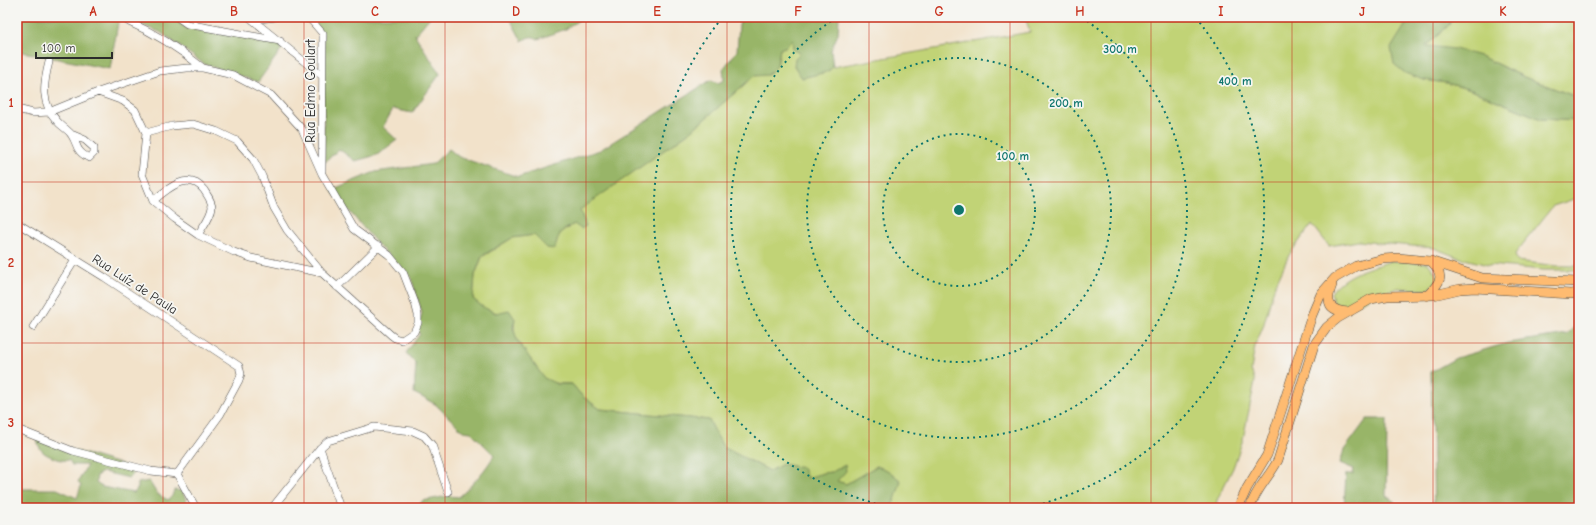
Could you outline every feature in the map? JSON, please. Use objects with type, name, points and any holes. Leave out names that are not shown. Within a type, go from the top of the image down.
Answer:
[{"type":"main road","points":[[1238,508],[1247,488],[1268,455],[1312,315],[1322,294],[1335,278],[1356,266],[1383,259],[1398,258],[1430,261],[1482,278],[1579,282]]},
{"type":"main road","points":[[1427,296],[1438,284],[1440,275],[1438,270],[1430,261]]},
{"type":"main road","points":[[1335,278],[1328,296],[1328,302],[1335,310],[1349,312]]},
{"type":"main road","points":[[1250,508],[1278,460],[1314,345],[1327,327],[1349,312],[1371,299],[1387,296],[1427,296],[1460,289],[1474,288],[1551,293],[1579,293]]},
{"type":"street","points":[[177,17],[187,24],[280,41]]},
{"type":"street","points":[[261,37],[273,17]]},
{"type":"street","points":[[251,18],[273,17]]},
{"type":"street","name":"Rua Edmo Goulart","points":[[304,17],[311,20],[323,34],[321,75],[322,174]]},
{"type":"street","points":[[251,18],[321,75]]},
{"type":"street","points":[[129,22],[141,27],[189,57],[203,68]]},
{"type":"street","points":[[187,68],[189,57]]},
{"type":"street","points":[[49,62],[44,82],[46,103],[50,112],[70,134]]},
{"type":"street","points":[[17,109],[33,113],[50,112],[98,92],[160,71],[187,68],[203,68],[233,75],[271,95],[302,129],[322,174],[354,229],[379,246],[389,255],[403,272],[415,302],[418,315],[418,323],[414,332],[402,340],[395,338],[322,273],[287,230],[274,208],[262,176],[256,165],[237,141],[216,130],[193,124],[172,126],[146,133]]},
{"type":"street","points":[[119,85],[119,94],[123,101]]},
{"type":"street","points":[[98,92],[123,101],[135,110],[146,133],[142,174],[153,200],[175,219],[198,235],[218,246],[251,258],[322,273]]},
{"type":"street","points":[[307,142],[316,143],[322,140]]},
{"type":"street","points":[[153,200],[168,188],[179,183],[190,182],[200,185],[208,196],[212,206],[209,215],[198,235]]},
{"type":"street","name":"Rua Luíz de Paula","points":[[17,223],[239,366],[241,374],[239,380],[220,415],[177,474]]},
{"type":"street","points":[[337,287],[379,246]]},
{"type":"street","points":[[33,327],[75,260]]},
{"type":"street","points":[[272,508],[320,448],[328,441],[374,427],[413,431],[424,436],[432,445],[448,492]]},
{"type":"street","points":[[17,429],[73,451],[151,471],[177,474],[196,508]]},
{"type":"street","points":[[320,448],[341,508]]},
{"type":"green space","points":[[17,17],[119,17],[110,69],[17,51]]},
{"type":"green space","points":[[121,17],[171,17],[187,28],[213,33],[261,37],[280,41],[281,50],[258,82],[204,64],[160,32]]},
{"type":"green space","points":[[296,17],[430,17],[415,35],[440,74],[412,113],[393,109],[383,127],[397,140],[377,155],[355,161],[339,149],[324,163],[323,34],[311,20]]},
{"type":"green space","points":[[509,17],[583,17],[566,29],[538,39],[530,37],[522,41]]},
{"type":"green space","points":[[742,17],[839,17],[838,34],[831,50],[833,67],[827,72],[802,78],[794,66],[795,58],[800,53],[793,50],[792,39],[787,46],[780,49],[777,66],[768,75],[754,76],[691,131],[580,210],[586,226],[581,229],[574,224],[566,229],[560,234],[555,249],[547,248],[534,235],[512,238],[482,256],[475,275],[473,299],[483,307],[496,313],[509,310],[515,319],[513,327],[517,340],[544,378],[557,384],[572,384],[582,396],[600,409],[709,420],[723,447],[770,471],[783,464],[803,468],[807,478],[832,472],[845,465],[846,471],[837,481],[846,484],[877,466],[889,471],[901,481],[895,500],[890,508],[418,508],[422,501],[448,496],[459,497],[468,489],[488,465],[494,455],[471,432],[463,431],[435,404],[414,393],[416,364],[406,353],[420,334],[417,331],[422,313],[411,277],[379,246],[331,190],[375,172],[433,164],[449,149],[459,157],[518,177],[600,150],[711,80],[718,83],[724,80],[723,69],[737,51],[739,25]]},
{"type":"green space","points":[[1025,17],[1401,17],[1406,24],[1424,80],[1447,83],[1471,90],[1541,119],[1579,121],[1579,193],[1574,199],[1553,206],[1515,254],[1517,261],[1557,266],[1579,266],[1579,270],[1544,270],[1488,265],[1457,257],[1434,248],[1358,241],[1329,246],[1312,224],[1289,255],[1274,288],[1263,327],[1255,346],[1251,370],[1255,381],[1243,439],[1233,468],[1217,500],[1216,508],[890,508],[895,500],[877,466],[846,484],[836,481],[832,472],[823,473],[807,479],[783,464],[770,471],[722,447],[709,420],[600,409],[582,396],[572,384],[555,383],[545,379],[530,361],[516,338],[514,330],[515,319],[483,308],[473,299],[475,275],[482,257],[512,238],[534,235],[547,248],[558,235],[574,224],[579,210],[691,131],[754,76],[777,66],[780,49],[787,46],[792,39],[800,53],[827,72],[833,67],[1030,32]]},
{"type":"green space","points":[[1401,17],[1452,17],[1449,25],[1426,46],[1455,49],[1480,56],[1524,77],[1579,98],[1579,121],[1541,119],[1471,90],[1447,83],[1424,80],[1405,73],[1394,64],[1391,48],[1406,24]]},
{"type":"green space","points":[[1452,17],[1579,17],[1579,98],[1524,77],[1480,56],[1425,46],[1449,25]]},
{"type":"green space","points":[[1391,261],[1428,263],[1440,279],[1427,290],[1398,288],[1375,295],[1349,308],[1335,306],[1331,293],[1336,286],[1358,272]]},
{"type":"green space","points":[[1579,323],[1579,508],[1434,508],[1431,372],[1456,358],[1508,343],[1567,334]]},
{"type":"green space","points":[[1367,419],[1387,419],[1386,496],[1394,501],[1393,508],[1344,508],[1346,474],[1353,474],[1354,469],[1340,463],[1344,450]]},
{"type":"green space","points":[[37,439],[133,468],[132,474],[129,478],[103,472],[97,475],[96,483],[102,487],[134,493],[138,488],[138,483],[149,481],[157,494],[168,500],[172,496],[174,490],[182,491],[190,508],[17,508],[17,473],[21,477],[21,489],[57,489],[77,498],[81,486],[78,482],[87,465],[72,465],[69,460],[59,459],[47,455],[40,448]]}]
